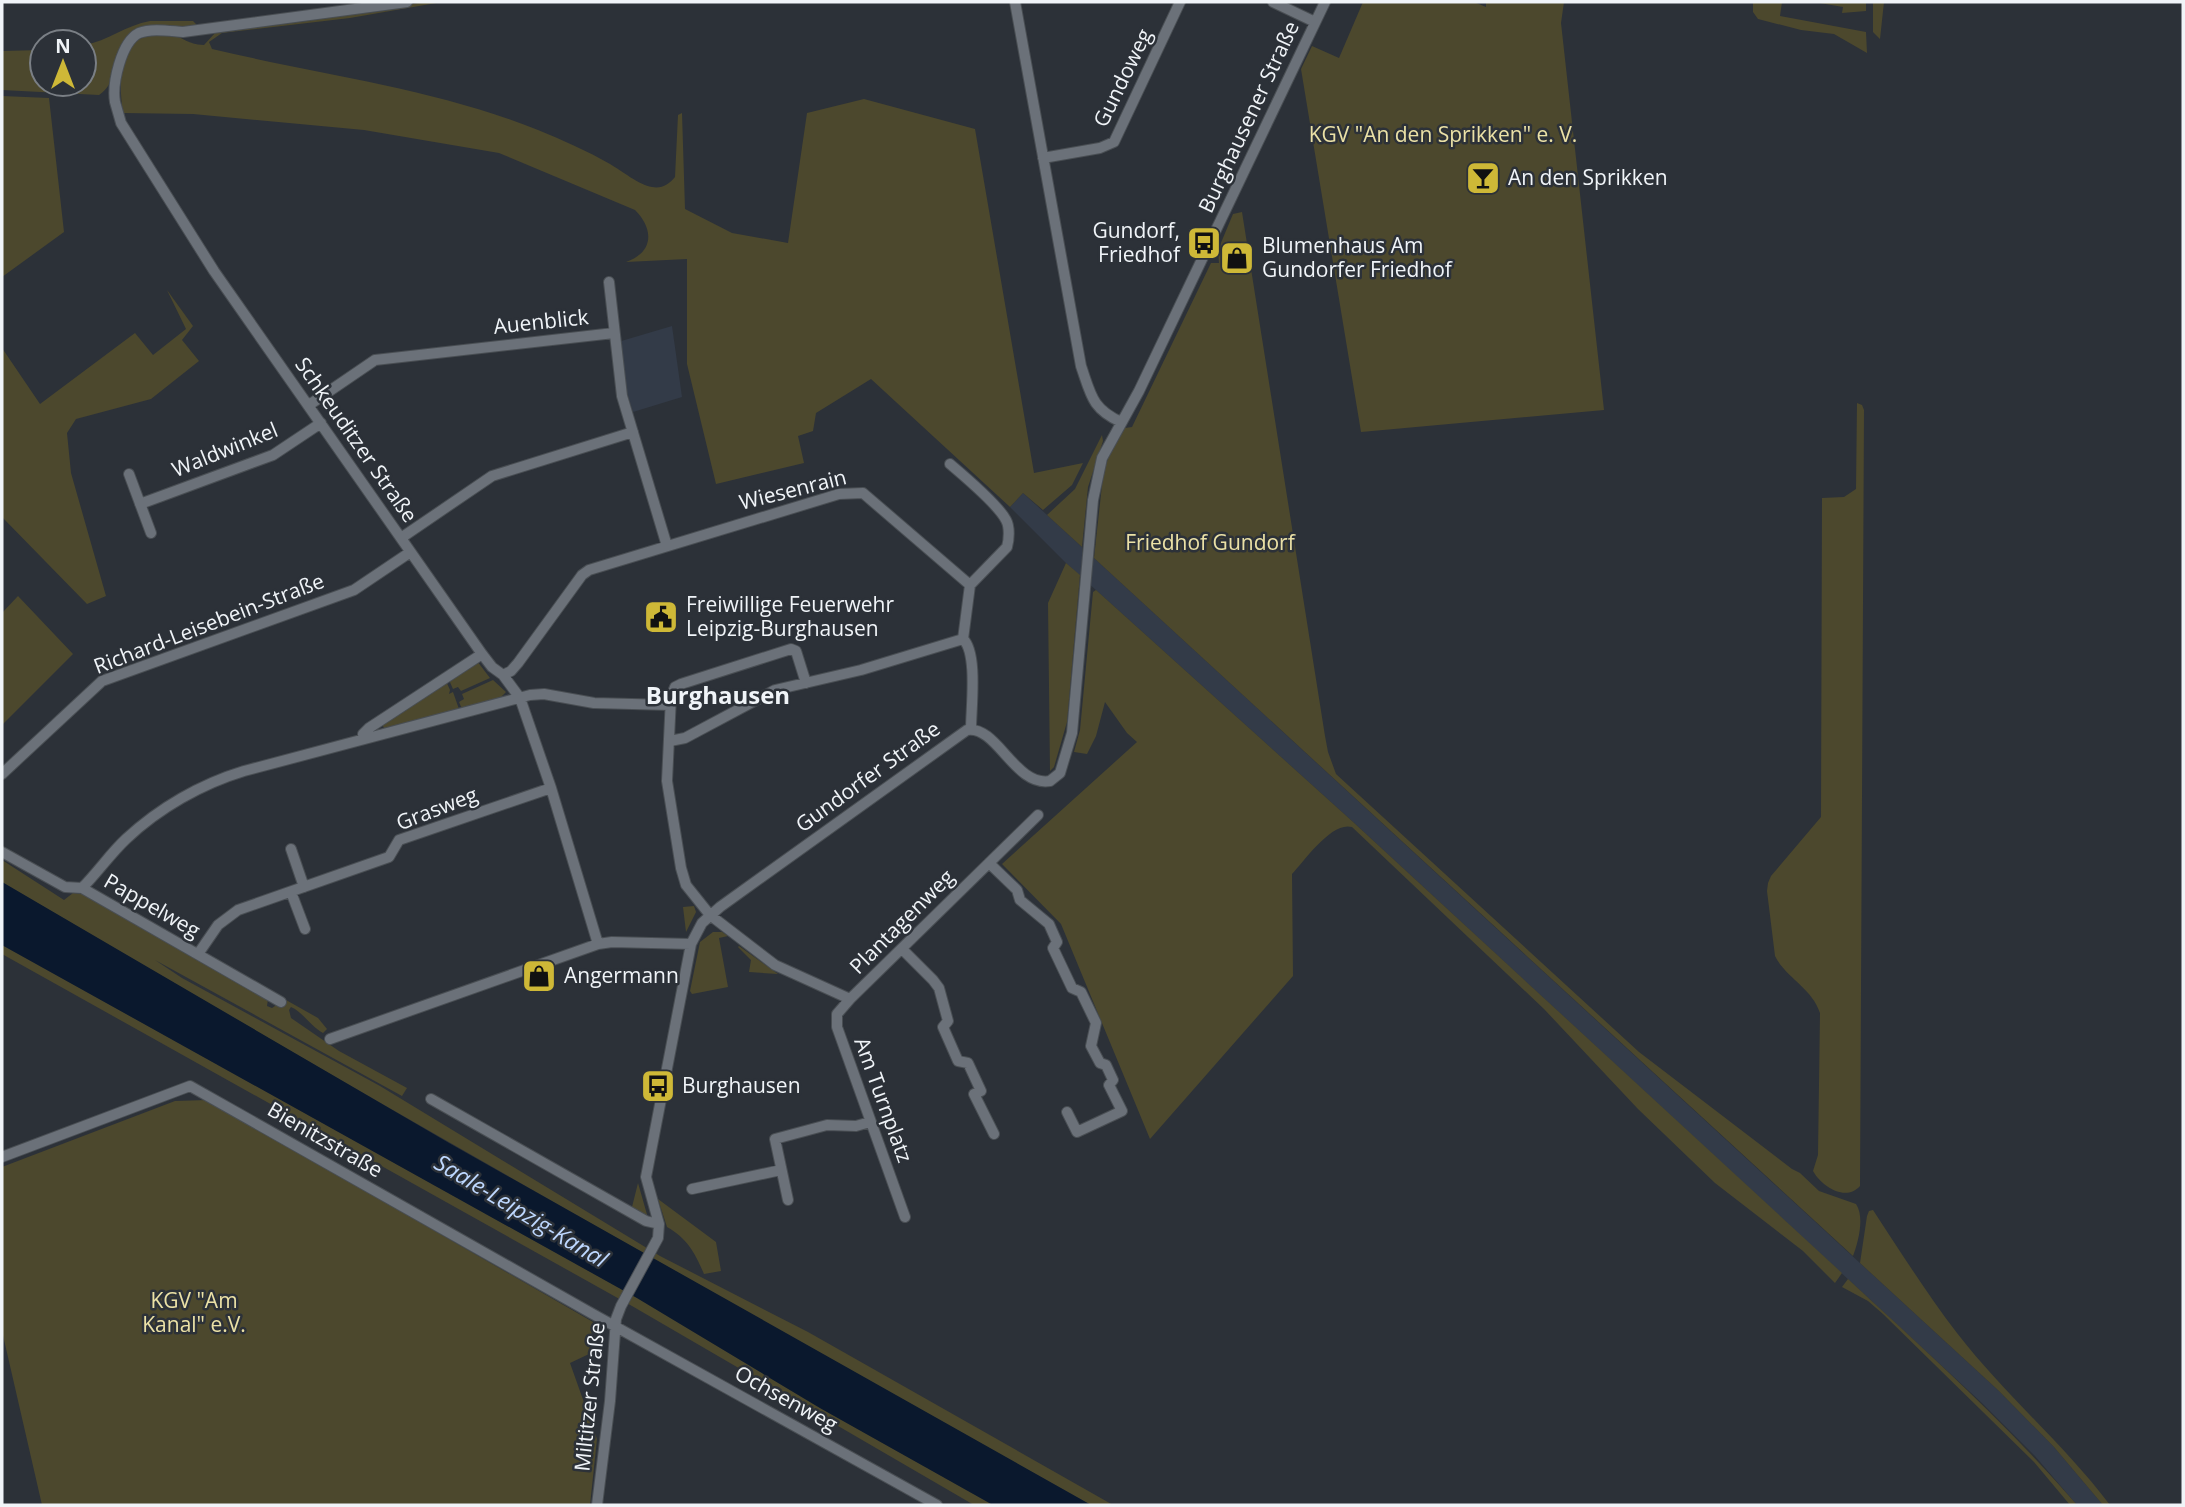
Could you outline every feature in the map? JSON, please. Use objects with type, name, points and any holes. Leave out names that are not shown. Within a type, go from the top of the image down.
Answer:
[{"type":"street","name":"Schkeuditzer Straße","points":[[407,2],[183,32],[145,32],[130,40],[120,57],[114,99],[121,123],[214,271],[482,654],[492,667],[503,675],[520,698],[551,788],[598,944]]},
{"type":"street","points":[[1016,2],[1081,366],[1098,407],[1104,414],[1121,422]]},
{"type":"street","name":"Gundoweg","points":[[1043,158],[1100,148],[1114,142],[1180,2]]},
{"type":"street","points":[[1273,2],[1315,22]]},
{"type":"street","name":"Burghausener Straße","points":[[1077,684],[1088,558],[1102,458],[1230,203],[1325,2]]},
{"type":"street","points":[[609,282],[614,333]]},
{"type":"street","name":"Auenblick","points":[[309,405],[375,360],[614,333],[622,396],[667,546]]},
{"type":"street","name":"Waldwinkel","points":[[141,504],[273,455],[321,423]]},
{"type":"street","points":[[401,538],[492,476],[633,432]]},
{"type":"street","points":[[950,464],[973,484],[1006,520],[1009,540],[1007,547],[970,585],[964,639],[971,654],[971,729]]},
{"type":"street","points":[[129,474],[151,533]]},
{"type":"street","name":"Wiesenrain","points":[[503,675],[518,663],[582,575],[589,570],[839,494],[863,493],[970,585]]},
{"type":"street","name":"Richard-Leisebein-Straße","points":[[2,774],[102,681],[354,590],[410,553]]},
{"type":"street","points":[[670,741],[685,738],[775,690],[861,670],[964,639]]},
{"type":"street","points":[[82,888],[127,838],[161,811],[200,788],[244,771],[530,695],[544,694],[594,703],[670,705],[672,691],[681,684],[791,649],[796,651],[800,660],[806,683]]},
{"type":"street","points":[[364,739],[363,734],[369,728],[482,654]]},
{"type":"street","name":"Gundorfer Straße","points":[[696,932],[710,915],[962,732],[971,729],[980,731],[1028,777],[1043,783],[1050,782],[1060,773],[1067,753],[1077,684]]},
{"type":"street","name":"Plantagenweg","points":[[670,705],[667,781],[683,878],[699,904],[710,915],[775,965],[850,999],[1038,815]]},
{"type":"street","name":"Grasweg","points":[[198,954],[218,925],[229,915],[389,857],[399,840],[551,788]]},
{"type":"street","points":[[291,849],[304,887]]},
{"type":"street","name":"Pappelweg","points":[[2,852],[65,887],[82,888],[281,1002]]},
{"type":"street","points":[[989,863],[1017,890],[1020,900],[1049,924],[1057,942],[1053,948],[1072,988],[1081,992],[1096,1023],[1091,1046],[1100,1063],[1106,1065],[1113,1080],[1110,1085],[1122,1111],[1077,1132],[1067,1111]]},
{"type":"street","points":[[291,892],[305,929]]},
{"type":"street","name":"Miltitzer Straße","points":[[597,1505],[616,1326],[621,1306],[659,1238],[659,1224],[646,1177],[691,944],[696,932]]},
{"type":"street","points":[[330,1039],[598,944],[691,944]]},
{"type":"street","points":[[902,949],[939,988],[948,1021],[943,1027],[958,1062],[968,1063],[981,1091],[974,1094],[993,1134]]},
{"type":"street","name":"Am Turnplatz","points":[[850,999],[838,1014],[837,1027],[905,1217]]},
{"type":"street","name":"Bienitzstraße","points":[[2,1157],[190,1086],[616,1326]]},
{"type":"street","points":[[431,1099],[646,1221],[659,1224]]},
{"type":"street","points":[[788,1200],[775,1142],[778,1137],[827,1125],[856,1126],[870,1122]]},
{"type":"street","points":[[692,1189],[781,1170]]},
{"type":"street","name":"Ochsenweg","points":[[616,1326],[937,1505]]},
{"type":"shaded area","points":[[672,326],[682,397],[633,412],[625,386],[618,342]]},
{"type":"shaded area","points":[[1023,493],[1082,547],[1082,552],[1093,563],[1094,558],[1999,1391],[2054,1447],[2103,1505],[2077,1505],[2035,1456],[1982,1403],[1352,821],[1066,563],[1010,507]]},
{"type":"green space","points":[[426,2],[442,2],[350,18],[222,33],[209,42],[212,49],[418,93],[499,116],[575,146],[636,181],[652,187],[665,185],[675,177],[678,115],[682,113],[685,209],[732,233],[788,243],[807,113],[864,99],[975,129],[1034,473],[1083,463],[1072,485],[1043,510],[1023,493],[1010,507],[871,379],[816,413],[813,431],[798,436],[804,463],[716,484],[687,364],[687,259],[626,262],[642,252],[648,239],[646,225],[635,210],[499,153],[364,130],[193,114],[123,113],[122,68],[132,45],[142,38],[155,35],[173,36],[204,45],[215,33]]},
{"type":"green space","name":"KGV \"An den Sprikken\" e. V.","points":[[1363,2],[1474,2],[1486,7],[1486,2],[1564,2],[1561,23],[1604,410],[1361,432],[1301,69],[1312,46],[1339,58]]},
{"type":"green space","points":[[1753,2],[1782,2],[1780,16],[1866,32],[1867,53],[1834,34],[1801,30],[1758,19],[1753,12]]},
{"type":"green space","points":[[1814,2],[1866,2],[1866,11],[1842,13],[1843,7]]},
{"type":"green space","points":[[1873,2],[1884,2],[1880,39],[1873,32]]},
{"type":"green space","points":[[150,21],[193,21],[196,24],[129,36],[119,49],[109,85],[98,95],[98,41]]},
{"type":"green space","points":[[28,50],[28,91],[2,90],[2,51]]},
{"type":"green space","points":[[2,96],[49,98],[64,232],[2,277]]},
{"type":"green space","name":"Friedhof Gundorf","points":[[1242,212],[1325,736],[1336,774],[1639,1052],[1800,1173],[1819,1191],[1856,1204],[1860,1223],[1853,1256],[1094,558],[1103,476],[1108,458],[1125,428],[1132,427],[1211,263],[1219,263],[1218,250],[1233,214]]},
{"type":"green space","points":[[167,290],[193,326],[182,340],[199,361],[151,399],[76,419],[67,433],[71,473],[106,596],[87,604],[2,517],[2,348],[40,404],[135,333],[153,355],[186,329]]},
{"type":"green space","points":[[1857,403],[1862,405],[1864,410],[1860,1186],[1854,1191],[1841,1193],[1828,1187],[1813,1171],[1818,1155],[1820,1013],[1811,997],[1775,956],[1767,891],[1771,876],[1821,817],[1822,498],[1844,497],[1856,489]]},
{"type":"green space","points":[[1102,435],[1103,441],[1088,487],[1082,547],[1047,515],[1075,489]]},
{"type":"green space","points":[[1066,563],[1080,575],[1067,722],[1054,767],[1050,771],[1048,603]]},
{"type":"green space","points":[[1096,590],[1352,821],[1842,1273],[1835,1283],[1803,1251],[1715,1183],[1638,1109],[1544,1009],[1352,827],[1336,830],[1328,836],[1292,874],[1293,976],[1150,1139],[1061,924],[1002,864],[1137,742],[1127,733],[1105,702],[1096,736],[1087,754],[1074,752],[1080,730],[1093,592]]},
{"type":"green space","points":[[18,596],[73,654],[2,725],[2,613]]},
{"type":"green space","points":[[477,661],[490,678],[461,691],[458,687],[453,689],[449,680]]},
{"type":"green space","points":[[493,680],[506,692],[499,699],[462,709],[459,702],[464,699],[462,694]]},
{"type":"green space","points":[[446,681],[449,694],[453,692],[459,709],[384,728],[382,724]]},
{"type":"green space","points":[[2,860],[64,900],[73,893],[83,894],[268,999],[267,1006],[282,1006],[286,1000],[318,1018],[327,1029],[323,1033],[295,1009],[291,1007],[289,1010],[291,1018],[339,1051],[407,1088],[402,1096],[155,960],[182,978],[380,1086],[660,1256],[808,1332],[1113,1505],[1091,1505],[273,1041],[2,882]]},
{"type":"green space","points":[[694,906],[696,912],[686,932],[683,907]]},
{"type":"green space","points":[[713,932],[722,932],[728,936],[719,938],[728,987],[692,994],[690,991],[700,942]]},
{"type":"green space","points":[[2,945],[637,1298],[820,1408],[993,1505],[974,1505],[632,1306],[2,954]]},
{"type":"green space","points":[[739,946],[778,974],[749,972],[751,960]]},
{"type":"green space","name":"KGV \"Am Kanal\" e.V.","points":[[207,1100],[593,1322],[589,1354],[570,1363],[597,1439],[590,1505],[42,1505],[2,1331],[2,1167],[175,1101]]},
{"type":"green space","points":[[638,1183],[648,1218],[631,1211]]},
{"type":"green space","points":[[658,1199],[716,1242],[721,1271],[704,1274],[690,1247],[667,1227]]},
{"type":"green space","points":[[1873,1210],[1957,1333],[2110,1505],[2103,1505],[2054,1447],[1999,1391],[1860,1263],[1867,1216],[1869,1211]]},
{"type":"green space","points":[[1848,1279],[1995,1417],[2077,1505],[2070,1505],[2034,1462],[1883,1314],[1868,1301],[1842,1287]]},
{"type":"water","name":"Saale-Leipzig-Kanal","points":[[2,882],[449,1143],[1091,1505],[993,1505],[820,1408],[637,1298],[2,945]]},
{"type":"place","name":"An den Sprikken","points":[[1483,178]]},
{"type":"place","name":"Gundorf, Friedhof","points":[[1204,243]]},
{"type":"place","name":"Blumenhaus Am Gundorfer Friedhof","points":[[1237,258]]},
{"type":"place","name":"Freiwillige Feuerwehr Leipzig-Burghausen","points":[[661,617]]},
{"type":"place","name":"Angermann","points":[[539,976]]},
{"type":"place","name":"Burghausen","points":[[658,1086]]},
{"type":"district","name":"Burghausen","points":[[718,696]]}]
